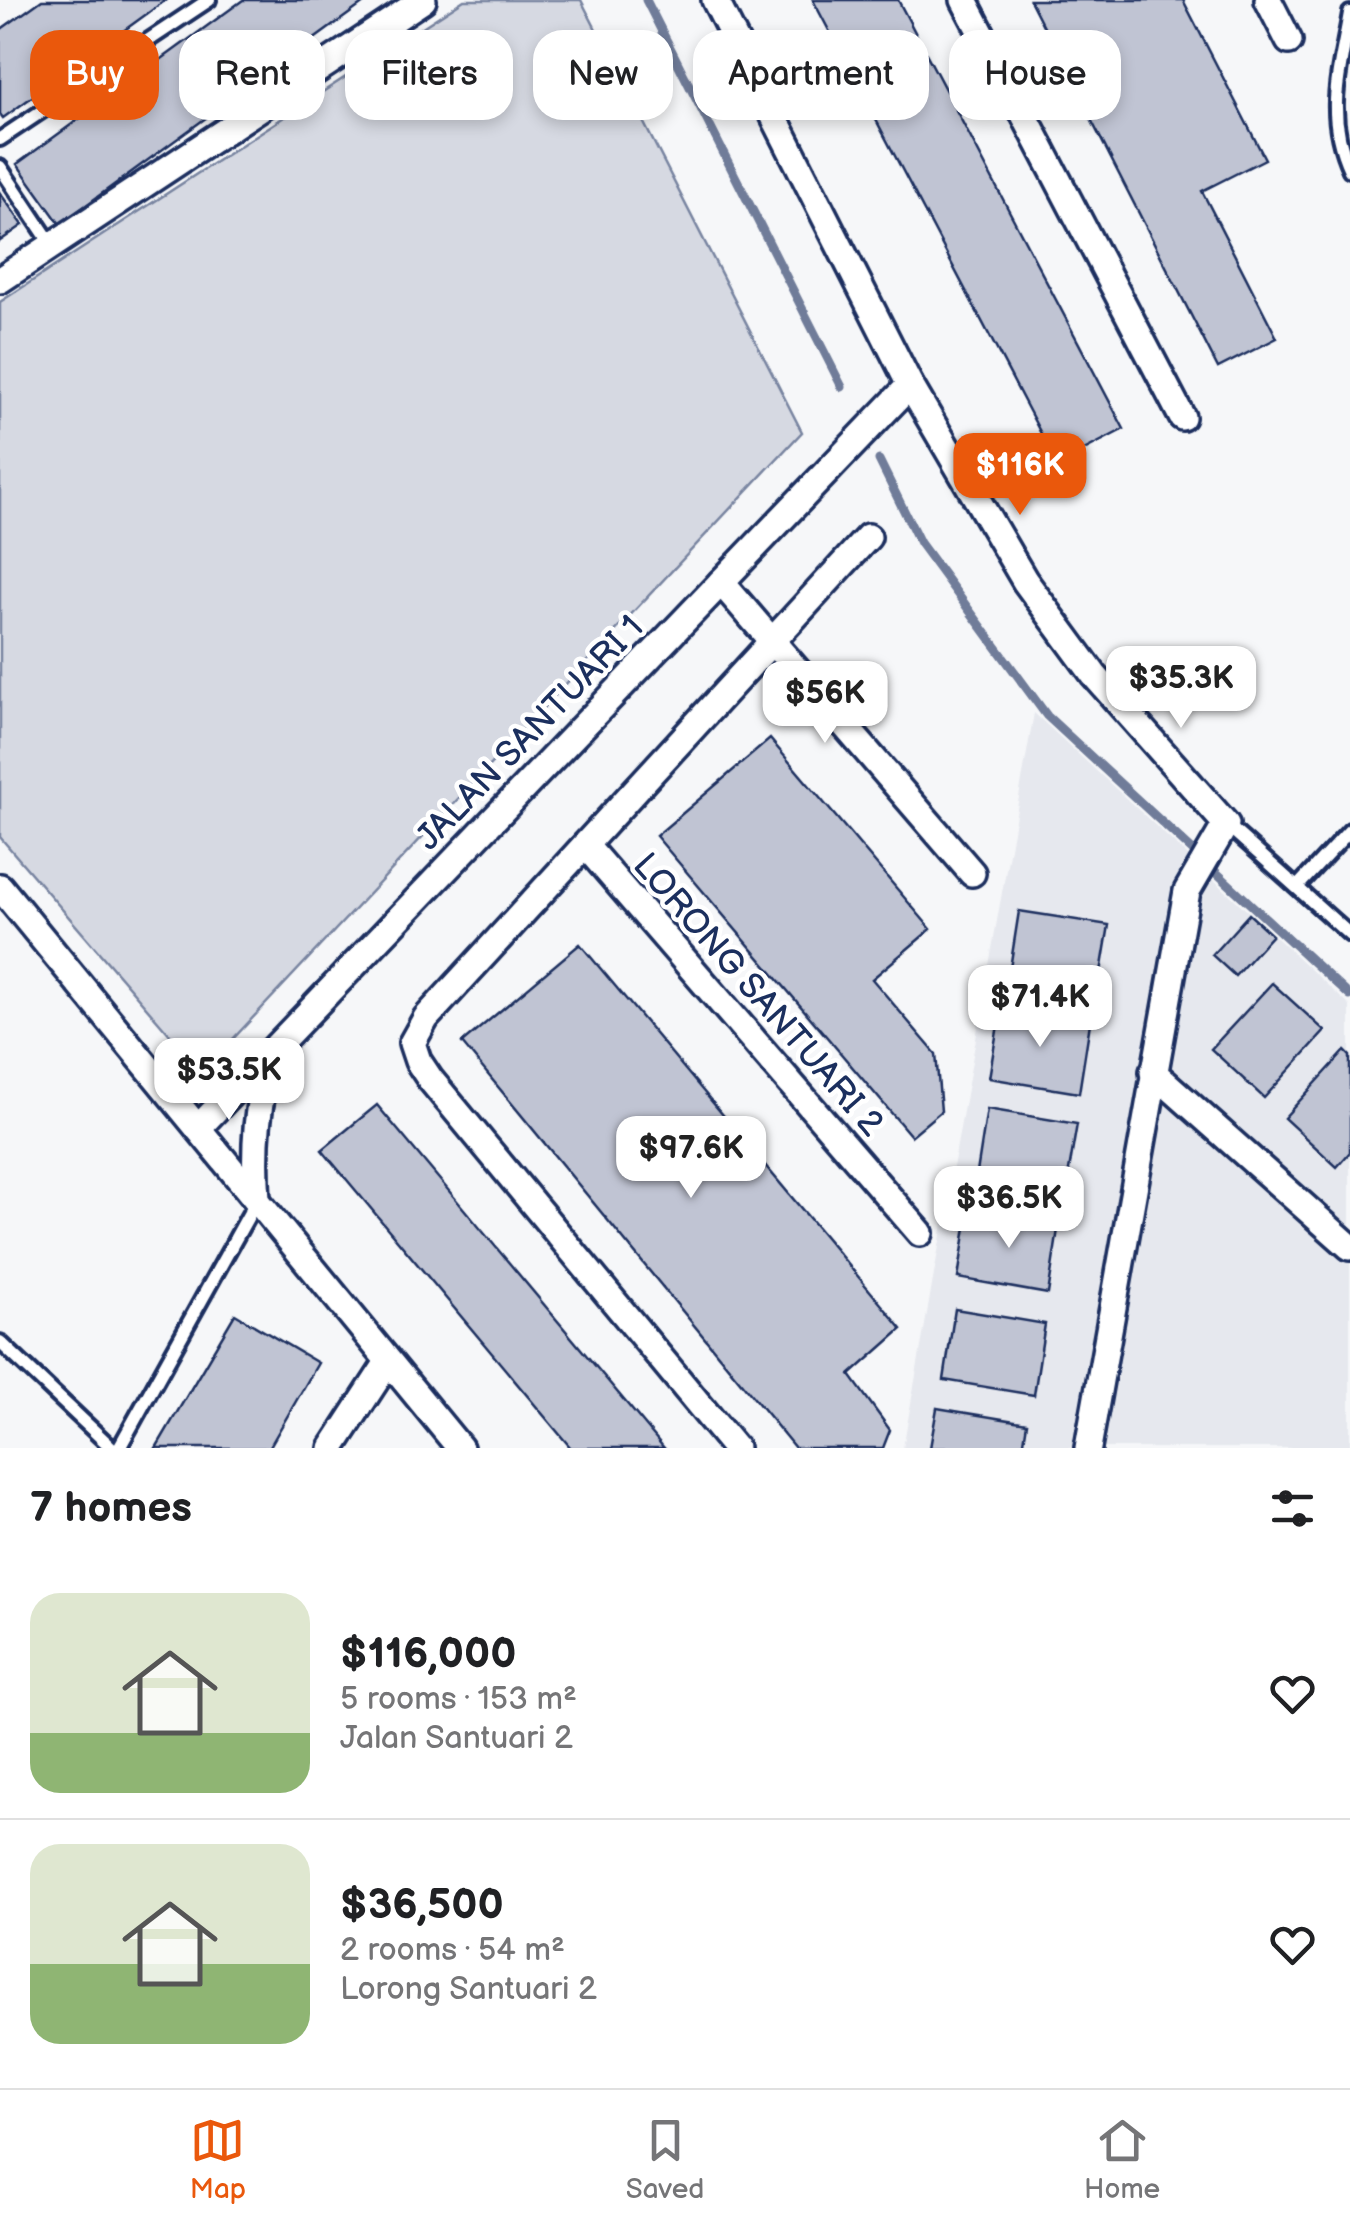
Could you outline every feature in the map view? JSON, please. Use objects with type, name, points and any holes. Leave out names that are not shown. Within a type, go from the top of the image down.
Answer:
[{"type":"street","points":[[0,280],[423,0]]},
{"type":"street","points":[[715,0],[910,385],[1025,581],[1219,835],[1187,890],[1088,1448]]},
{"type":"street","points":[[964,0],[1182,417]]},
{"type":"street","points":[[1268,0],[1289,42]]},
{"type":"street","name":"JALAN SANTUARI 1","points":[[198,1128],[910,385]]},
{"type":"street","points":[[735,1448],[430,1079],[418,1062],[412,1043],[426,1018],[868,536]]},
{"type":"street","points":[[721,582],[972,873]]},
{"type":"street","name":"LORONG SANTUARI 2","points":[[585,845],[920,1234]]},
{"type":"street","points":[[0,887],[460,1448]]},
{"type":"street","points":[[257,1200],[257,1108],[270,1052]]},
{"type":"street","points":[[1153,1072],[1350,1247]]},
{"type":"street","points":[[332,1448],[388,1362]]},
{"type":"lane","points":[[0,139],[209,0]]},
{"type":"lane","points":[[1350,12],[1334,107],[1338,144],[1350,170]]},
{"type":"lane","points":[[0,167],[52,245]]},
{"type":"lane","points":[[1297,887],[1350,830]]},
{"type":"lane","points":[[1219,835],[1297,887],[1350,935]]},
{"type":"lane","points":[[0,1342],[116,1448],[257,1200]]},
{"type":"shaded area","points":[[464,0],[581,0],[596,30],[533,30],[533,120],[642,120],[802,432],[202,1072],[0,837],[0,302],[280,120],[325,120],[325,90],[345,77],[345,120],[513,120],[513,30],[418,30]]},
{"type":"shaded area","points":[[1034,713],[1350,1006],[1350,1448],[903,1448]]},
{"type":"building","points":[[42,0],[166,0],[125,30],[30,30],[30,98],[3,118],[0,30]]},
{"type":"building","points":[[243,0],[368,0],[325,31],[202,30]]},
{"type":"building","points":[[813,0],[898,0],[914,30],[829,30]]},
{"type":"building","points":[[1030,0],[1183,0],[1265,159],[1202,191],[1277,338],[1218,368],[1091,120],[1121,120],[1121,30],[1045,30]]},
{"type":"building","points":[[179,46],[179,120],[203,120],[60,224],[17,164],[78,120],[159,120],[159,61]]},
{"type":"building","points":[[929,59],[949,97],[949,120],[961,120],[1124,429],[1057,464],[876,120],[929,120]]},
{"type":"building","points":[[0,193],[23,225],[0,241]]},
{"type":"building","points":[[770,739],[931,929],[872,979],[936,1054],[941,1111],[911,1136],[656,836]]},
{"type":"building","points":[[1019,911],[1109,925],[1097,996],[1008,981]]},
{"type":"building","points":[[1249,914],[1272,935],[1235,976],[1212,955]]},
{"type":"building","points":[[580,944],[902,1329],[850,1375],[890,1430],[883,1448],[795,1448],[462,1043]]},
{"type":"building","points":[[1272,983],[1325,1031],[1264,1098],[1211,1049]]},
{"type":"building","points":[[1001,1007],[1090,1023],[1079,1093],[989,1078]]},
{"type":"building","points":[[1345,1051],[1350,1056],[1350,1152],[1337,1167],[1284,1118]]},
{"type":"building","points":[[377,1105],[664,1448],[571,1448],[322,1150]]},
{"type":"building","points":[[987,1109],[1077,1124],[1065,1194],[976,1179]]},
{"type":"building","points":[[969,1208],[1059,1223],[1048,1294],[958,1278]]},
{"type":"building","points":[[955,1309],[1045,1324],[1034,1395],[944,1380]]},
{"type":"building","points":[[235,1314],[318,1363],[269,1448],[156,1448]]},
{"type":"building","points":[[937,1408],[1027,1423],[1023,1448],[930,1448]]},
{"type":"waterway","points":[[646,0],[842,387]]},
{"type":"waterway","points":[[879,460],[920,543],[1047,716],[1350,996]]}]
